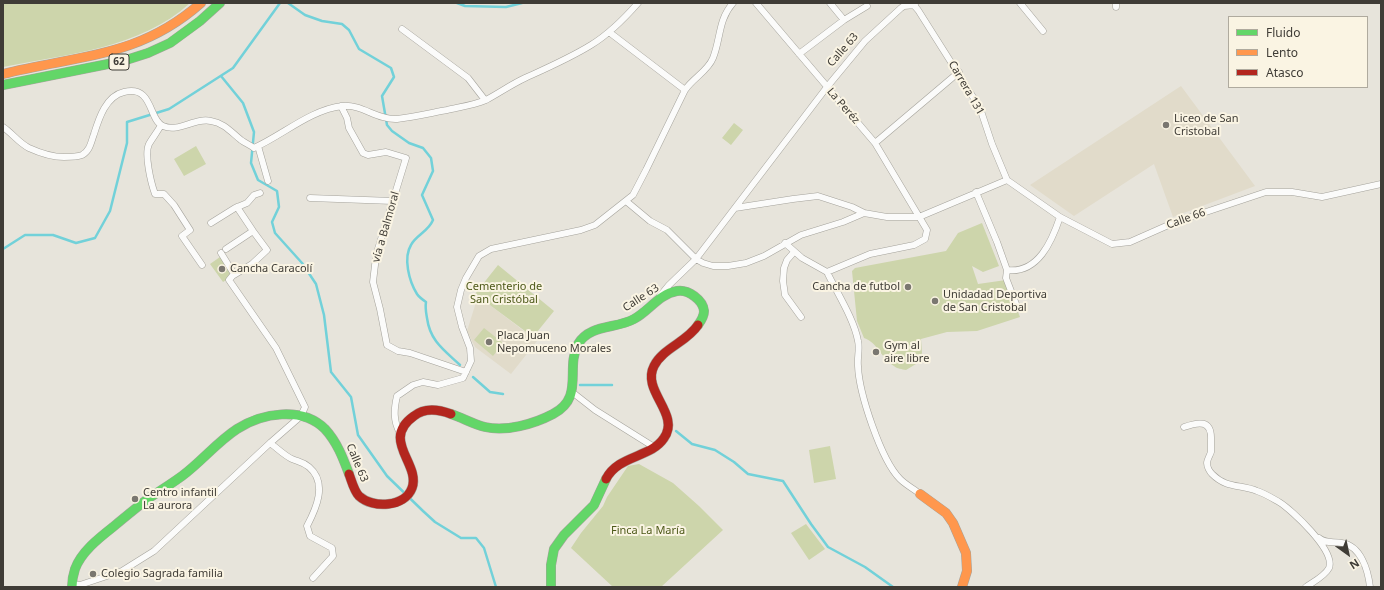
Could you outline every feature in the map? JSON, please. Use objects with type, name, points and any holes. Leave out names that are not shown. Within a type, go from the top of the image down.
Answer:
[{"type":"main road","name":"62","points":[[3,74],[90,57],[121,48],[161,32],[180,20],[201,3]]},
{"type":"main road","name":"62","points":[[3,85],[123,61],[148,53],[175,40],[200,22],[220,3]]},
{"type":"main road","name":"Calle 63","points":[[72,585],[74,571],[82,556],[98,540],[145,501],[181,477],[236,430],[249,422],[290,414],[312,420],[330,434],[344,461],[357,495],[366,501],[379,504],[390,503],[402,499],[409,494],[413,486],[411,470],[400,442],[400,433],[404,423],[414,415],[426,410],[436,410],[484,426],[501,429],[546,417],[558,412],[568,403],[572,392],[575,348],[582,338],[591,332],[604,327],[620,324],[633,319],[645,312],[658,299],[680,291],[686,292],[698,300],[704,313],[698,328],[661,355],[651,372],[650,379],[665,411],[668,423],[667,435],[654,447]]},
{"type":"main road","points":[[551,587],[550,562],[553,550],[561,537],[595,504],[601,494],[607,475],[626,460],[654,447]]},
{"type":"main road","points":[[920,494],[946,513],[953,523],[966,553],[967,571],[962,587]]},
{"type":"street","points":[[3,127],[25,145],[35,150],[57,157],[77,156],[83,154],[89,148],[109,100],[117,94],[126,91],[136,92],[146,98],[150,103],[155,119],[161,125],[172,128],[198,121],[211,121],[223,125],[241,141],[254,148],[309,118],[326,110],[341,106],[361,108],[388,119],[409,118],[472,105],[485,100],[511,85],[590,46],[609,32],[638,3]]},
{"type":"street","name":"La Peréz","points":[[756,3],[875,143],[927,230],[925,239],[914,245],[870,254],[827,272]]},
{"type":"street","points":[[830,3],[844,20]]},
{"type":"street","points":[[1020,3],[1043,31]]},
{"type":"street","points":[[400,433],[397,428],[394,408],[397,396],[413,385],[423,382],[438,385],[463,378],[471,361],[470,348],[462,327],[457,307],[461,290],[480,256],[491,249],[581,230],[595,225],[633,195],[685,90],[689,84],[708,66],[713,58],[724,17],[732,4]]},
{"type":"street","name":"Carrera 131","points":[[914,4],[959,72],[980,108],[992,144],[1008,180]]},
{"type":"street","name":"Calle 63","points":[[658,299],[669,285],[696,259],[827,87],[866,41],[887,20],[904,6],[914,4]]},
{"type":"street","points":[[799,54],[844,20],[867,6]]},
{"type":"street","points":[[402,29],[468,78],[485,100]]},
{"type":"street","points":[[609,32],[685,90]]},
{"type":"street","points":[[875,143],[959,72]]},
{"type":"street","name":"vía a Balmoral","points":[[341,106],[347,118],[349,128],[363,153],[368,155],[386,152],[404,157],[406,160],[378,249],[375,265],[374,282],[386,345],[398,351],[410,353],[466,372]]},
{"type":"street","points":[[161,125],[148,149],[148,160],[155,194],[164,194],[174,205],[190,230],[182,236],[202,265]]},
{"type":"street","points":[[258,146],[268,181]]},
{"type":"street","points":[[734,208],[818,196],[852,207],[864,213],[887,217],[919,217],[976,192],[1008,180]]},
{"type":"street","name":"Calle 66","points":[[1008,180],[1060,217],[1112,244],[1130,242],[1173,223],[1266,192],[1292,192],[1322,197],[1381,184]]},
{"type":"street","points":[[976,192],[997,242],[1007,270],[1006,278],[1018,308]]},
{"type":"street","points":[[211,223],[237,207],[247,203],[254,195],[260,193]]},
{"type":"street","points":[[310,198],[393,201]]},
{"type":"street","points":[[626,201],[650,221],[666,230],[696,259],[713,266],[728,266],[746,263],[764,256],[800,235],[843,222],[864,213]]},
{"type":"street","points":[[72,585],[80,585],[122,571],[154,551],[301,416],[305,407],[278,351],[229,280],[234,275],[252,264],[267,250],[237,207]]},
{"type":"street","points":[[1007,270],[1014,271],[1037,260],[1050,242],[1060,217]]},
{"type":"street","points":[[234,275],[224,251],[253,231]]},
{"type":"street","points":[[785,243],[794,252],[827,272],[853,324],[859,342],[858,366],[863,393],[869,415],[886,458],[900,479],[920,494]]},
{"type":"street","points":[[794,252],[787,260],[784,268],[783,281],[785,295],[801,317]]},
{"type":"street","points":[[572,392],[595,410],[654,447]]},
{"type":"street","points":[[1184,427],[1196,423],[1203,423],[1210,430],[1211,450],[1207,463],[1210,472],[1218,480],[1226,484],[1258,491],[1279,502],[1295,515],[1326,552],[1330,562],[1329,566],[1325,573],[1306,587]]},
{"type":"street","points":[[270,443],[293,460],[301,461],[310,468],[320,486],[317,502],[307,526],[310,536],[332,548],[333,556],[313,578]]},
{"type":"street","points":[[1312,534],[1324,542],[1335,542],[1351,546],[1368,569],[1370,587]]},
{"type":"shaded area","name":"Liceo de San Cristobal","points":[[1181,86],[1255,186],[1173,217],[1154,164],[1074,216],[1030,185]]},
{"type":"shaded area","points":[[478,296],[537,341],[511,374],[475,347],[467,331]]},
{"type":"green space","points":[[3,3],[190,3],[149,31],[125,40],[77,53],[3,67]]},
{"type":"green space","points":[[734,123],[743,130],[731,145],[722,138]]},
{"type":"green space","points":[[196,146],[206,164],[184,176],[174,159]]},
{"type":"green space","name":"Unidadad Deportiva de San Cristobal","points":[[982,223],[999,266],[983,272],[972,266],[978,284],[1006,280],[1020,317],[977,331],[947,332],[921,339],[922,353],[916,364],[906,370],[895,367],[886,359],[873,343],[864,338],[857,321],[852,271],[855,268],[946,251],[958,233]]},
{"type":"green space","name":"Cancha Caracolí","points":[[220,257],[234,275],[223,282],[210,264]]},
{"type":"green space","name":"Cementerio de San Cristóbal","points":[[498,265],[554,311],[533,337],[475,294]]},
{"type":"green space","name":"Placa Juan Nepomuceno Morales","points":[[484,328],[503,343],[493,356],[474,340]]},
{"type":"green space","points":[[830,446],[836,479],[814,483],[809,450]]},
{"type":"green space","name":"Finca La María","points":[[639,464],[673,483],[723,530],[661,587],[613,587],[571,548],[603,506],[607,497],[628,466]]},
{"type":"green space","points":[[806,524],[825,549],[809,560],[791,533]]},
{"type":"waterway","points":[[3,249],[25,235],[53,235],[76,243],[95,238],[110,211],[127,143],[127,122],[169,109],[233,68],[280,3]]},
{"type":"waterway","points":[[288,3],[305,15],[322,21],[342,24],[349,30],[359,49],[391,68],[394,77],[382,96],[387,125],[392,131],[409,143],[423,148],[431,158],[433,171],[422,195],[433,220],[428,228],[411,245],[407,256],[409,276],[417,294],[426,302],[426,310],[431,333],[443,350],[460,365]]},
{"type":"waterway","points":[[457,3],[465,6],[506,7],[522,3]]},
{"type":"waterway","points":[[221,76],[243,103],[254,132],[251,163],[258,180],[277,191],[279,207],[272,222],[275,233],[302,263],[316,284],[324,315],[331,372],[351,397],[358,435],[387,476],[435,522],[461,538],[476,538],[484,548],[496,587]]},
{"type":"waterway","points":[[473,377],[490,392],[503,394]]},
{"type":"waterway","points":[[580,385],[612,385]]},
{"type":"waterway","points":[[676,431],[692,444],[715,450],[734,462],[748,474],[783,481],[828,547],[865,567],[893,587]]},
{"type":"traffic: fast","points":[[3,85],[123,61],[148,53],[170,43],[200,21],[220,3]]},
{"type":"traffic: fast","points":[[451,414],[481,426],[493,428],[511,428],[529,424],[553,414],[563,407],[569,399],[572,391],[573,363],[575,353],[578,344],[583,338],[596,330],[634,319],[645,312],[659,299],[671,293],[677,291],[686,292],[698,299],[704,311],[703,317],[698,325]]},
{"type":"traffic: fast","points":[[72,587],[72,580],[78,563],[86,551],[96,541],[149,498],[174,482],[230,434],[247,423],[282,414],[305,417],[316,422],[325,429],[333,439],[349,474]]},
{"type":"traffic: fast","points":[[551,587],[551,565],[554,549],[564,535],[594,505],[606,479]]},
{"type":"traffic: slow","points":[[3,74],[82,58],[131,45],[154,35],[178,21],[201,3]]},
{"type":"traffic: slow","points":[[920,494],[946,513],[953,523],[966,553],[967,571],[962,587]]},
{"type":"traffic: jam","points":[[606,479],[611,471],[618,465],[658,445],[664,438],[668,429],[668,420],[652,384],[651,375],[654,366],[663,354],[688,336],[698,325]]},
{"type":"traffic: jam","points":[[349,474],[356,492],[365,500],[372,503],[388,504],[403,499],[412,488],[413,479],[401,443],[401,434],[405,425],[418,413],[427,410],[436,410],[451,414]]},
{"type":"place","name":"Liceo de San Cristobal","points":[[1166,125]]},
{"type":"place","name":"Cancha Caracolí","points":[[222,269]]},
{"type":"place","name":"Cancha de futbol","points":[[908,287]]},
{"type":"place","name":"Unidadad Deportiva de San Cristobal","points":[[935,301]]},
{"type":"place","name":"Placa Juan Nepomuceno Morales","points":[[489,342]]},
{"type":"place","name":"Gym al aire libre","points":[[876,352]]},
{"type":"place","name":"Centro infantil La aurora","points":[[135,499]]},
{"type":"place","name":"Colegio Sagrada familia","points":[[93,574]]}]
